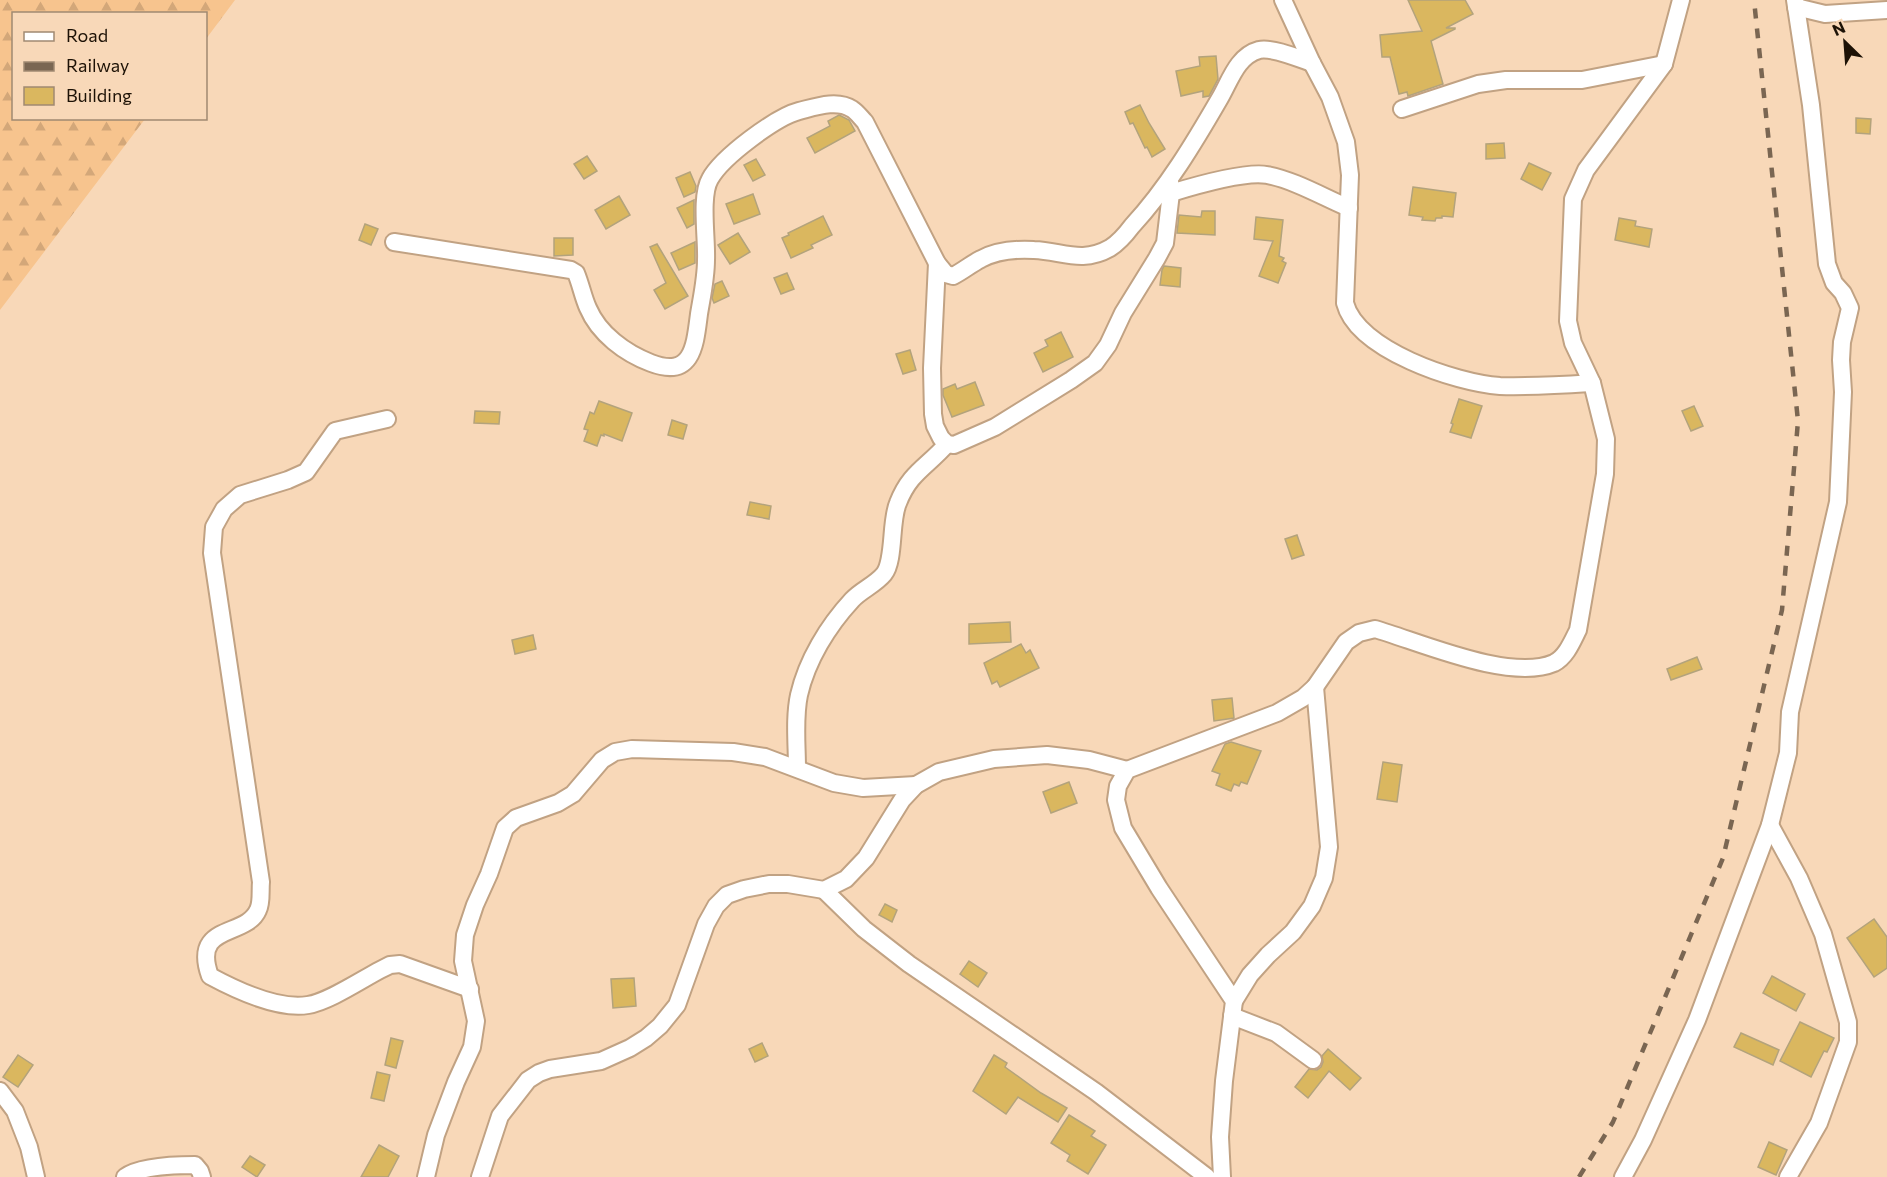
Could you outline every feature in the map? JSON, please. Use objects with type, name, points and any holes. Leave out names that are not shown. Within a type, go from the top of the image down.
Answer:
[{"type":"street","points":[[1283,0],[1330,98],[1346,142],[1350,175],[1345,303],[1348,313],[1358,327],[1372,340],[1398,356],[1453,376],[1498,386],[1592,383]]},
{"type":"street","points":[[824,890],[846,879],[866,858],[902,800],[916,784],[939,772],[994,759],[1047,755],[1089,760],[1126,770],[1277,713],[1303,698],[1314,687],[1346,642],[1359,633],[1375,629],[1474,662],[1521,668],[1555,663],[1567,652],[1578,630],[1605,474],[1606,439],[1592,383],[1574,343],[1568,321],[1573,199],[1586,170],[1664,64],[1681,0]]},
{"type":"street","points":[[1623,1177],[1643,1140],[1697,1020],[1770,825],[1788,753],[1790,712],[1838,502],[1843,392],[1842,342],[1850,308],[1843,293],[1834,283],[1827,264],[1811,105],[1795,3],[1825,14],[1887,10]]},
{"type":"street","points":[[394,242],[571,270],[576,273],[589,310],[602,332],[640,358],[662,366],[673,367],[688,360],[695,347],[706,262],[705,195],[709,180],[718,168],[766,127],[790,114],[833,104],[852,109],[865,122],[937,263],[946,273],[953,276],[983,258],[1004,252],[1034,250],[1083,257],[1112,247],[1170,187],[1236,68],[1248,54],[1262,49],[1312,63]]},
{"type":"street","points":[[1402,109],[1478,84],[1506,80],[1582,80],[1664,64]]},
{"type":"street","points":[[1170,187],[1203,184],[1250,175],[1265,175],[1284,180],[1349,208]]},
{"type":"street","points":[[937,263],[932,357],[933,414],[935,426],[941,438],[947,444],[954,445],[995,427],[1095,363],[1108,345],[1123,312],[1165,243],[1170,187]]},
{"type":"street","points":[[387,419],[335,431],[306,472],[240,495],[224,508],[214,527],[212,554],[261,882],[258,912],[208,945],[205,962],[210,976],[270,1001],[291,1006],[310,1005],[390,965],[400,964],[470,989]]},
{"type":"street","points":[[797,768],[799,697],[812,658],[840,613],[855,597],[884,574],[889,564],[896,506],[904,489],[911,477],[939,454],[947,444]]},
{"type":"street","points":[[1222,1177],[1220,1137],[1233,1009],[1250,975],[1293,932],[1312,906],[1324,878],[1329,848],[1314,687]]},
{"type":"street","points":[[426,1177],[436,1135],[472,1047],[476,1021],[463,961],[465,935],[505,828],[516,818],[558,803],[573,794],[602,760],[615,752],[623,751],[658,749],[733,752],[765,757],[834,783],[863,788],[916,784]]},
{"type":"street","points":[[1126,770],[1118,786],[1116,800],[1123,828],[1233,1009],[1276,1032],[1312,1060]]},
{"type":"street","points":[[1770,825],[1799,878],[1823,934],[1848,1022],[1848,1042],[1819,1123],[1788,1177]]},
{"type":"street","points":[[480,1177],[500,1116],[528,1080],[539,1073],[550,1070],[601,1061],[646,1038],[660,1026],[677,1005],[706,924],[716,906],[727,895],[769,884],[788,884],[824,890],[864,929],[909,964],[1096,1092],[1207,1177]]},
{"type":"street","points":[[0,1091],[15,1111],[29,1147],[36,1177]]},
{"type":"street","points":[[125,1177],[140,1171],[180,1165],[195,1165],[202,1177]]},
{"type":"green space","points":[[0,0],[235,0],[207,38],[207,12],[12,12],[12,120],[144,120],[0,310]]},
{"type":"building","points":[[1408,0],[1465,0],[1473,14],[1446,28],[1455,29],[1431,41],[1443,84],[1408,96],[1407,92],[1399,94],[1390,57],[1382,57],[1380,35],[1422,31]]},
{"type":"building","points":[[1216,56],[1218,79],[1209,96],[1203,97],[1203,91],[1181,96],[1176,71],[1200,66],[1199,57]]},
{"type":"building","points":[[1140,105],[1165,149],[1152,157],[1133,123],[1130,124],[1125,112]]},
{"type":"building","points":[[839,115],[849,120],[855,131],[815,153],[807,138],[830,126],[828,121]]},
{"type":"building","points":[[1856,118],[1871,119],[1870,134],[1856,133]]},
{"type":"building","points":[[1504,143],[1505,158],[1486,159],[1486,144]]},
{"type":"building","points":[[587,156],[597,171],[584,179],[574,164]]},
{"type":"building","points":[[756,159],[765,175],[753,181],[744,165]]},
{"type":"building","points":[[1529,163],[1551,173],[1542,190],[1521,179]]},
{"type":"building","points":[[690,172],[696,186],[695,192],[684,197],[676,178]]},
{"type":"building","points":[[1413,187],[1456,193],[1453,217],[1442,216],[1442,218],[1436,218],[1435,221],[1422,220],[1423,217],[1409,215]]},
{"type":"building","points":[[753,194],[760,214],[734,224],[726,204]]},
{"type":"building","points":[[619,196],[630,215],[606,229],[595,210]]},
{"type":"building","points":[[694,200],[694,224],[687,228],[677,208]]},
{"type":"building","points":[[1202,211],[1215,211],[1215,235],[1177,233],[1179,215],[1201,217]]},
{"type":"building","points":[[823,216],[832,235],[811,245],[813,248],[791,258],[782,238]]},
{"type":"building","points":[[1256,217],[1283,220],[1279,256],[1284,258],[1282,261],[1286,263],[1278,283],[1259,276],[1273,241],[1254,239]]},
{"type":"building","points":[[1619,218],[1636,221],[1635,226],[1652,229],[1649,247],[1615,240]]},
{"type":"building","points":[[365,224],[378,229],[371,245],[359,240]]},
{"type":"building","points":[[738,233],[750,252],[730,264],[718,245]]},
{"type":"building","points":[[554,238],[573,238],[573,255],[554,256]]},
{"type":"building","points":[[695,242],[695,263],[679,270],[671,253]]},
{"type":"building","points":[[657,244],[688,296],[665,309],[654,290],[666,283],[650,247]]},
{"type":"building","points":[[1164,266],[1181,268],[1180,287],[1160,285]]},
{"type":"building","points":[[787,273],[794,289],[781,294],[774,278]]},
{"type":"building","points":[[722,281],[729,296],[714,303],[712,298],[715,284]]},
{"type":"building","points":[[1061,332],[1073,357],[1043,372],[1034,353],[1048,346],[1045,340]]},
{"type":"building","points":[[910,350],[916,370],[903,374],[896,354]]},
{"type":"building","points":[[975,382],[984,405],[952,417],[943,395],[943,389],[955,384],[957,389]]},
{"type":"building","points":[[1459,399],[1482,406],[1471,438],[1450,432]]},
{"type":"building","points":[[599,401],[632,413],[622,441],[604,434],[604,436],[601,435],[597,446],[584,441],[588,430],[584,429],[590,412],[594,414]]},
{"type":"building","points":[[1694,406],[1703,426],[1691,431],[1682,411]]},
{"type":"building","points":[[475,411],[500,412],[499,424],[474,423]]},
{"type":"building","points":[[672,420],[687,425],[683,439],[668,435]]},
{"type":"building","points":[[750,502],[771,506],[769,519],[747,515]]},
{"type":"building","points":[[1297,535],[1304,555],[1292,559],[1285,539]]},
{"type":"building","points":[[1010,622],[1011,642],[969,644],[969,624]]},
{"type":"building","points":[[533,635],[536,649],[515,654],[512,640]]},
{"type":"building","points":[[1021,644],[1026,653],[1030,650],[1039,668],[1000,687],[997,681],[992,684],[984,663]]},
{"type":"building","points":[[1697,657],[1702,669],[1671,680],[1667,669]]},
{"type":"building","points":[[1232,698],[1234,718],[1214,721],[1212,700]]},
{"type":"building","points":[[1231,742],[1261,751],[1247,784],[1241,782],[1239,786],[1234,784],[1231,791],[1216,785],[1220,774],[1212,771],[1225,744]]},
{"type":"building","points":[[1383,762],[1402,765],[1397,802],[1377,799]]},
{"type":"building","points":[[1069,782],[1077,803],[1051,813],[1043,792]]},
{"type":"building","points":[[885,904],[897,910],[892,922],[879,915]]},
{"type":"building","points":[[1874,919],[1887,937],[1887,968],[1874,977],[1847,938]]},
{"type":"building","points":[[969,961],[987,973],[978,987],[960,974]]},
{"type":"building","points":[[1772,976],[1805,994],[1796,1011],[1763,993]]},
{"type":"building","points":[[634,978],[636,1006],[613,1008],[611,979]]},
{"type":"building","points":[[1800,1022],[1834,1038],[1827,1052],[1824,1051],[1811,1077],[1780,1061]]},
{"type":"building","points":[[1741,1033],[1779,1050],[1773,1065],[1734,1047]]},
{"type":"building","points":[[391,1038],[403,1041],[396,1068],[385,1065]]},
{"type":"building","points":[[762,1043],[768,1056],[755,1062],[749,1049]]},
{"type":"building","points":[[1328,1049],[1361,1078],[1350,1090],[1329,1071],[1308,1098],[1295,1087],[1309,1069],[1317,1070],[1321,1067],[1322,1056]]},
{"type":"building","points":[[18,1055],[33,1065],[18,1087],[3,1077]]},
{"type":"building","points":[[994,1055],[1007,1063],[1005,1067],[1041,1093],[1067,1108],[1058,1122],[1018,1097],[1006,1114],[973,1091]]},
{"type":"building","points":[[377,1072],[390,1075],[384,1101],[371,1098]]},
{"type":"building","points":[[1069,1115],[1095,1131],[1091,1136],[1106,1145],[1088,1174],[1067,1161],[1070,1155],[1051,1143]]},
{"type":"building","points":[[1769,1142],[1787,1150],[1776,1175],[1758,1167]]},
{"type":"building","points":[[379,1145],[399,1156],[388,1177],[361,1177]]},
{"type":"building","points":[[250,1156],[265,1165],[257,1177],[242,1167]]},
{"type":"railway","points":[[1579,1177],[1613,1122],[1723,858],[1782,610],[1798,421],[1754,0]]}]
